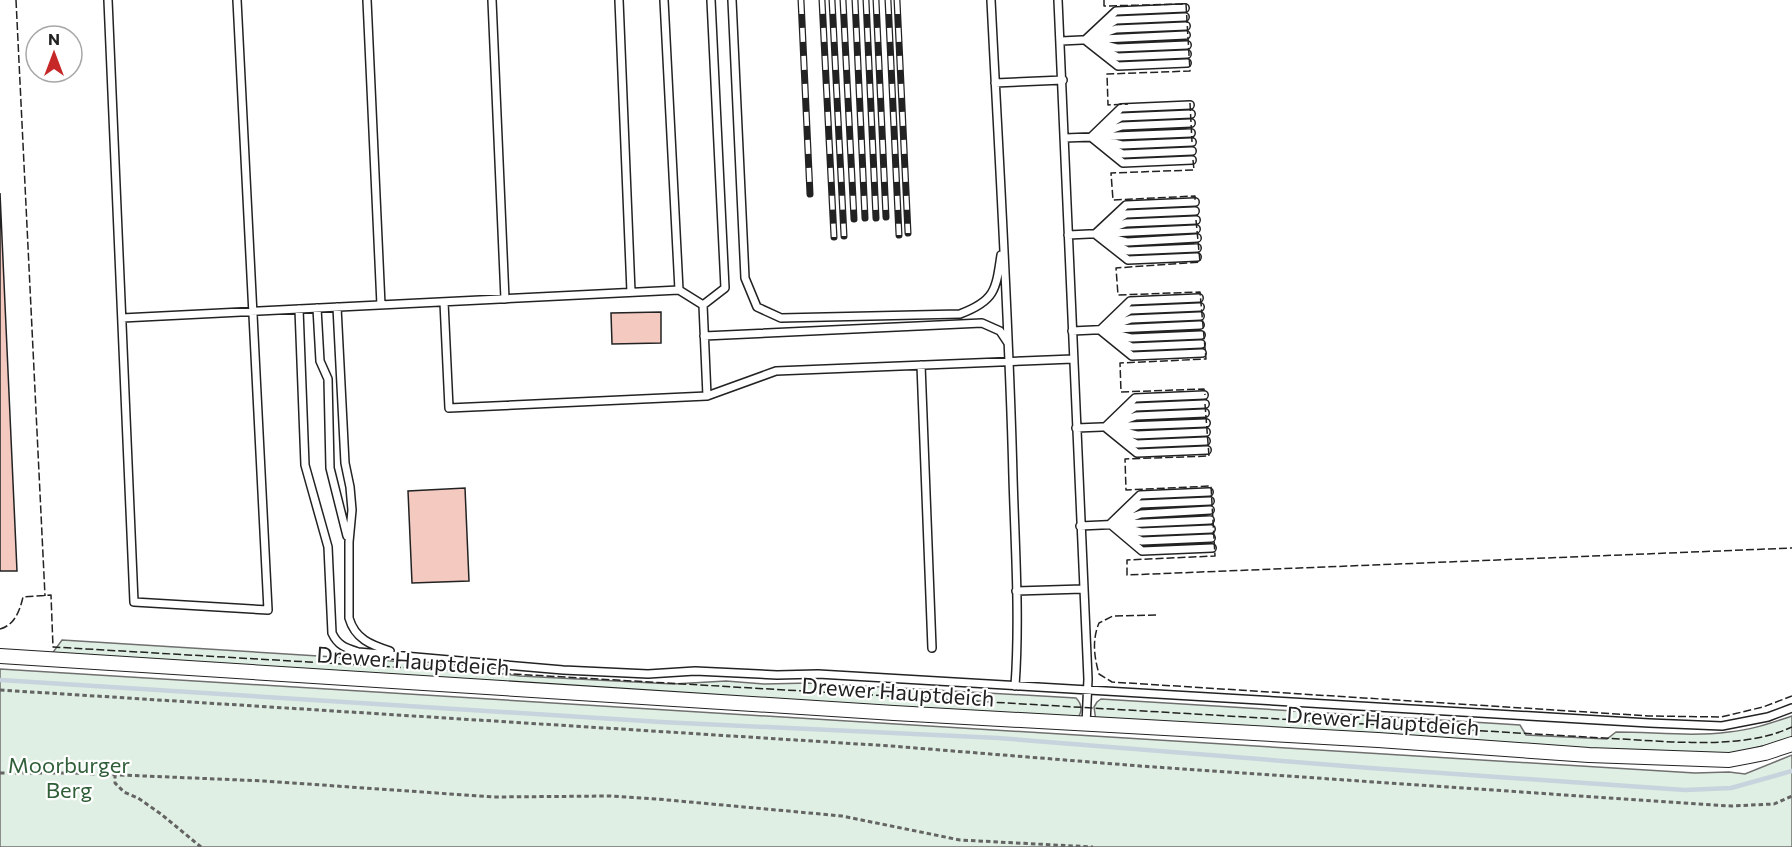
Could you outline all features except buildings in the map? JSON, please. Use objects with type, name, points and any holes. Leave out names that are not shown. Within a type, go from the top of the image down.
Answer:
[{"type":"street","name":"Drewer Hauptdeich","points":[[0,656],[1086,725],[1378,740],[1589,755],[1729,760],[1765,753],[1792,744]]},
{"type":"lane","points":[[108,0],[134,602],[268,610],[237,0]]},
{"type":"lane","points":[[367,0],[381,305]]},
{"type":"lane","points":[[492,0],[505,299]]},
{"type":"lane","points":[[619,0],[631,292]]},
{"type":"lane","points":[[663,0],[679,290]]},
{"type":"lane","points":[[703,305],[725,288],[711,0]]},
{"type":"lane","points":[[732,0],[745,278],[757,307],[781,318],[960,314],[979,306],[993,292],[1004,241]]},
{"type":"lane","points":[[991,0],[1010,362],[1016,591],[1015,686]]},
{"type":"lane","points":[[1058,0],[1088,690],[1086,725]]},
{"type":"lane","points":[[1085,40],[1116,11],[1185,8]]},
{"type":"lane","points":[[1085,40],[1116,20],[1185,17]]},
{"type":"lane","points":[[1085,40],[1116,29],[1186,26]]},
{"type":"lane","points":[[1060,41],[1186,35]]},
{"type":"lane","points":[[1085,40],[1117,48],[1186,45]]},
{"type":"lane","points":[[1085,40],[1118,57],[1187,54]]},
{"type":"lane","points":[[1085,40],[1118,66],[1187,63]]},
{"type":"lane","points":[[995,83],[1063,80]]},
{"type":"lane","points":[[1090,137],[1121,108],[1190,105]]},
{"type":"lane","points":[[1090,137],[1121,117],[1191,114]]},
{"type":"lane","points":[[1090,137],[1122,126],[1191,123]]},
{"type":"lane","points":[[1065,138],[1191,133]]},
{"type":"lane","points":[[1090,137],[1122,145],[1192,142]]},
{"type":"lane","points":[[1090,137],[1123,154],[1192,151]]},
{"type":"lane","points":[[1090,137],[1123,163],[1192,160]]},
{"type":"lane","points":[[1095,234],[1126,205],[1195,202]]},
{"type":"lane","points":[[1095,234],[1126,214],[1195,211]]},
{"type":"lane","points":[[1095,234],[1126,223],[1196,220]]},
{"type":"lane","points":[[1068,235],[1196,229]]},
{"type":"lane","points":[[1095,234],[1127,242],[1197,238]]},
{"type":"lane","points":[[1095,234],[1128,251],[1197,248]]},
{"type":"lane","points":[[1095,234],[1128,260],[1197,257]]},
{"type":"lane","points":[[122,318],[679,290],[703,305]]},
{"type":"lane","points":[[1100,330],[1130,301],[1199,298]]},
{"type":"lane","points":[[444,302],[449,408],[707,396],[776,371],[1073,358]]},
{"type":"lane","points":[[703,305],[707,396]]},
{"type":"lane","points":[[337,307],[345,464],[352,510],[348,542],[349,605],[352,627],[363,640],[402,654]]},
{"type":"lane","points":[[1100,330],[1130,310],[1200,307]]},
{"type":"lane","points":[[317,308],[320,361],[328,379],[330,468],[348,542]]},
{"type":"lane","points":[[299,309],[304,465],[328,547],[332,633],[336,641],[347,649],[358,652],[402,654],[563,670],[637,674],[695,671],[777,675],[818,674],[1637,723],[1722,726],[1768,717],[1792,708]]},
{"type":"lane","points":[[1100,330],[1131,320],[1200,316]]},
{"type":"lane","points":[[704,336],[982,323],[1000,331],[1009,344]]},
{"type":"lane","points":[[1072,331],[1200,325]]},
{"type":"lane","points":[[1100,330],[1131,338],[1201,335]]},
{"type":"lane","points":[[1100,330],[1132,347],[1201,344]]},
{"type":"lane","points":[[1100,330],[1132,356],[1202,353]]},
{"type":"lane","points":[[921,366],[932,648]]},
{"type":"lane","points":[[1105,427],[1135,398],[1204,395]]},
{"type":"lane","points":[[1105,427],[1135,407],[1205,404]]},
{"type":"lane","points":[[1105,427],[1136,416],[1205,413]]},
{"type":"lane","points":[[1076,428],[1206,423]]},
{"type":"lane","points":[[1105,427],[1137,435],[1206,432]]},
{"type":"lane","points":[[1105,427],[1137,444],[1206,441]]},
{"type":"lane","points":[[1105,427],[1137,453],[1207,450]]},
{"type":"lane","points":[[1110,524],[1140,495],[1209,492]]},
{"type":"lane","points":[[1110,524],[1140,504],[1210,501]]},
{"type":"lane","points":[[1110,524],[1141,514],[1210,510]]},
{"type":"lane","points":[[1080,526],[1210,520]]},
{"type":"lane","points":[[1110,524],[1142,532],[1211,529]]},
{"type":"lane","points":[[1110,524],[1142,541],[1211,538]]},
{"type":"lane","points":[[1110,524],[1142,551],[1212,548]]},
{"type":"lane","points":[[1016,591],[1083,589]]},
{"type":"path","points":[[0,690],[891,747],[1175,769],[1731,806],[1774,804],[1792,796]]},
{"type":"path","points":[[0,773],[115,774],[333,785],[494,797],[610,796],[729,804],[842,816],[960,840],[1093,847]]},
{"type":"path","points":[[115,774],[115,783],[124,792],[138,798],[201,847]]},
{"type":"green space","points":[[62,640],[383,660],[520,676],[673,684],[726,681],[764,684],[810,683],[1076,698],[1081,705],[1081,711],[1077,718],[51,655]]},
{"type":"green space","name":"Moorburger Berg","points":[[0,669],[1695,773],[1745,774],[1792,755],[1792,847],[0,847]]},
{"type":"green space","points":[[1101,699],[1520,725],[1526,735],[1607,739],[1616,732],[1701,734],[1737,731],[1792,716],[1792,738],[1740,752],[1709,755],[1656,754],[1096,721],[1094,707]]},
{"type":"waterway","points":[[0,680],[661,722],[998,738],[1370,768],[1685,790],[1731,788],[1792,771]]},
{"type":"railway","points":[[801,0],[810,194]]},
{"type":"railway","points":[[822,0],[834,237]]},
{"type":"railway","points":[[832,0],[844,236]]},
{"type":"railway","points":[[843,0],[854,219]]},
{"type":"railway","points":[[855,0],[865,218]]},
{"type":"railway","points":[[866,0],[876,218]]},
{"type":"railway","points":[[876,0],[886,217]]},
{"type":"railway","points":[[888,0],[899,235]]},
{"type":"railway","points":[[897,0],[908,233]]},
{"type":"fence","points":[[16,0],[45,596]]},
{"type":"fence","points":[[1104,0],[1104,6],[1186,4],[1190,71],[1107,74],[1108,105],[1128,104]]},
{"type":"fence","points":[[1190,103],[1192,142]]},
{"type":"fence","points":[[1193,160],[1194,170],[1111,173],[1113,200],[1195,196],[1195,202]]},
{"type":"fence","points":[[1196,220],[1200,262],[1116,268],[1118,295],[1200,292],[1206,359],[1120,363],[1121,392],[1204,389],[1205,395]]},
{"type":"fence","points":[[1205,404],[1209,456],[1125,459],[1126,490],[1211,486],[1215,556],[1127,560],[1127,575],[1792,548]]},
{"type":"fence","points":[[0,629],[13,621],[23,597],[51,595],[53,647],[1672,742],[1749,739],[1778,733],[1792,727]]},
{"type":"fence","points":[[1156,615],[1113,616],[1099,623],[1094,648],[1099,674],[1112,682],[1649,716],[1721,717],[1763,707],[1792,696]]}]
